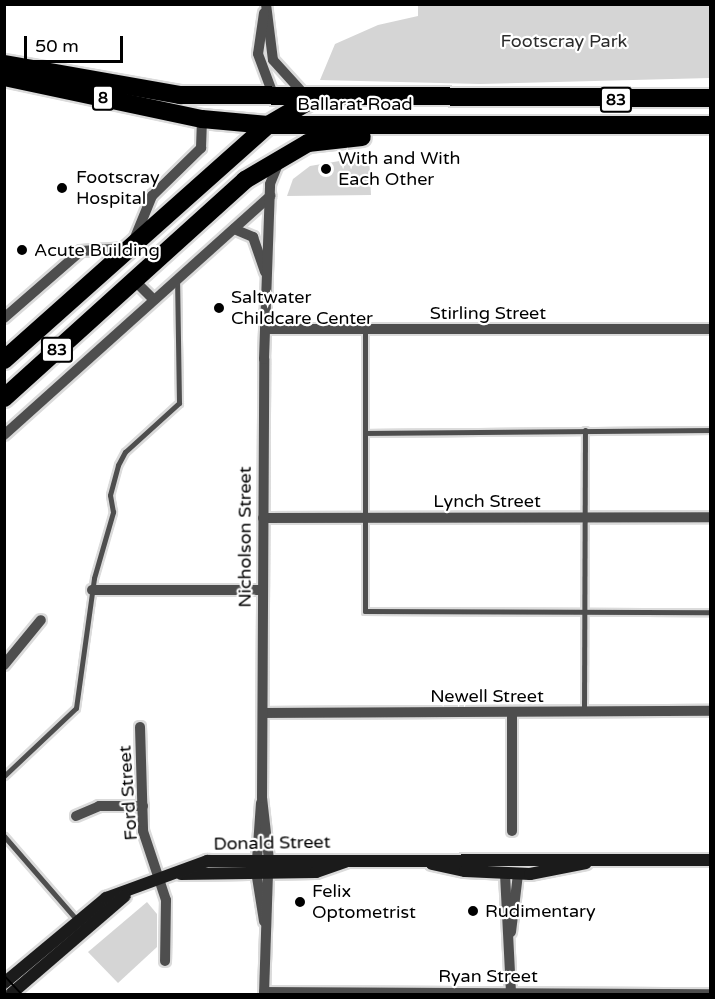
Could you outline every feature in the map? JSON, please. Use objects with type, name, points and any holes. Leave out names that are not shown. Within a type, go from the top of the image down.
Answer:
[{"type":"highway","name":"Ballarat Road","points":[[4,64],[172,94],[324,98],[711,98]]},
{"type":"highway","name":"Ballarat Road","points":[[4,77],[202,118],[268,125],[711,125]]},
{"type":"highway","points":[[274,97],[286,111],[307,126]]},
{"type":"highway","name":"83","points":[[4,360],[268,125],[286,111],[324,98]]},
{"type":"highway","name":"83","points":[[4,398],[213,205],[280,159],[319,141],[459,124]]},
{"type":"street","points":[[266,6],[258,54],[274,97]]},
{"type":"street","points":[[266,6],[278,70],[298,91],[324,98]]},
{"type":"street","points":[[4,318],[81,251],[131,247],[150,200],[201,148],[202,118]]},
{"type":"street","name":"Nicholson Street","points":[[264,993],[262,798],[266,276],[270,196],[280,159]]},
{"type":"street","points":[[4,435],[270,196]]},
{"type":"street","name":"Nicholson Street","points":[[234,230],[253,237],[266,276]]},
{"type":"street","points":[[134,280],[154,300]]},
{"type":"street","name":"Stirling Street","points":[[265,329],[711,329]]},
{"type":"street","name":"Lynch Street","points":[[263,518],[711,517]]},
{"type":"street","points":[[92,590],[263,591]]},
{"type":"street","points":[[4,665],[41,620]]},
{"type":"street","name":"Newell Street","points":[[263,713],[711,711]]},
{"type":"street","points":[[512,712],[512,831]]},
{"type":"street","name":"Ford Street","points":[[140,727],[144,836],[160,876],[166,900],[165,962]]},
{"type":"street","points":[[76,816],[99,806],[143,806]]},
{"type":"street","points":[[511,933],[518,874],[512,858]]},
{"type":"street","points":[[511,994],[511,933],[505,874],[512,858]]},
{"type":"street","name":"Donald Street","points":[[10,987],[78,921],[114,894],[207,861],[263,866],[349,860],[512,858],[711,860]]},
{"type":"street","name":"Donald Street","points":[[418,860],[505,874],[554,873],[595,860]]},
{"type":"street","name":"Donald Street","points":[[10,987],[97,915],[146,882]]},
{"type":"street","name":"Ryan Street","points":[[264,993],[711,994]]},
{"type":"lane","points":[[4,776],[75,712],[92,590],[121,457],[179,403],[176,279]]},
{"type":"lane","points":[[366,330],[365,611],[711,612]]},
{"type":"lane","points":[[365,433],[585,429],[711,430]]},
{"type":"lane","points":[[584,712],[585,429]]},
{"type":"lane","points":[[6,840],[78,921]]},
{"type":"green space","name":"Footscray Park","points":[[418,5],[710,5],[710,78],[480,84],[320,80],[335,44],[378,25],[418,16]]},
{"type":"green space","points":[[369,156],[371,195],[287,196],[293,179],[310,166]]},
{"type":"green space","points":[[147,902],[157,914],[157,947],[118,983],[88,952]]},
{"type":"tram line","points":[[4,975],[22,994]]},
{"type":"place","name":"With and With Each Other","points":[[326,169]]},
{"type":"place","name":"Footscray Hospital","points":[[62,188]]},
{"type":"place","name":"Acute Building","points":[[22,250]]},
{"type":"place","name":"Saltwater Childcare Center","points":[[219,308]]},
{"type":"place","name":"Felix Optometrist","points":[[300,902]]},
{"type":"place","name":"Rudimentary","points":[[473,911]]}]
